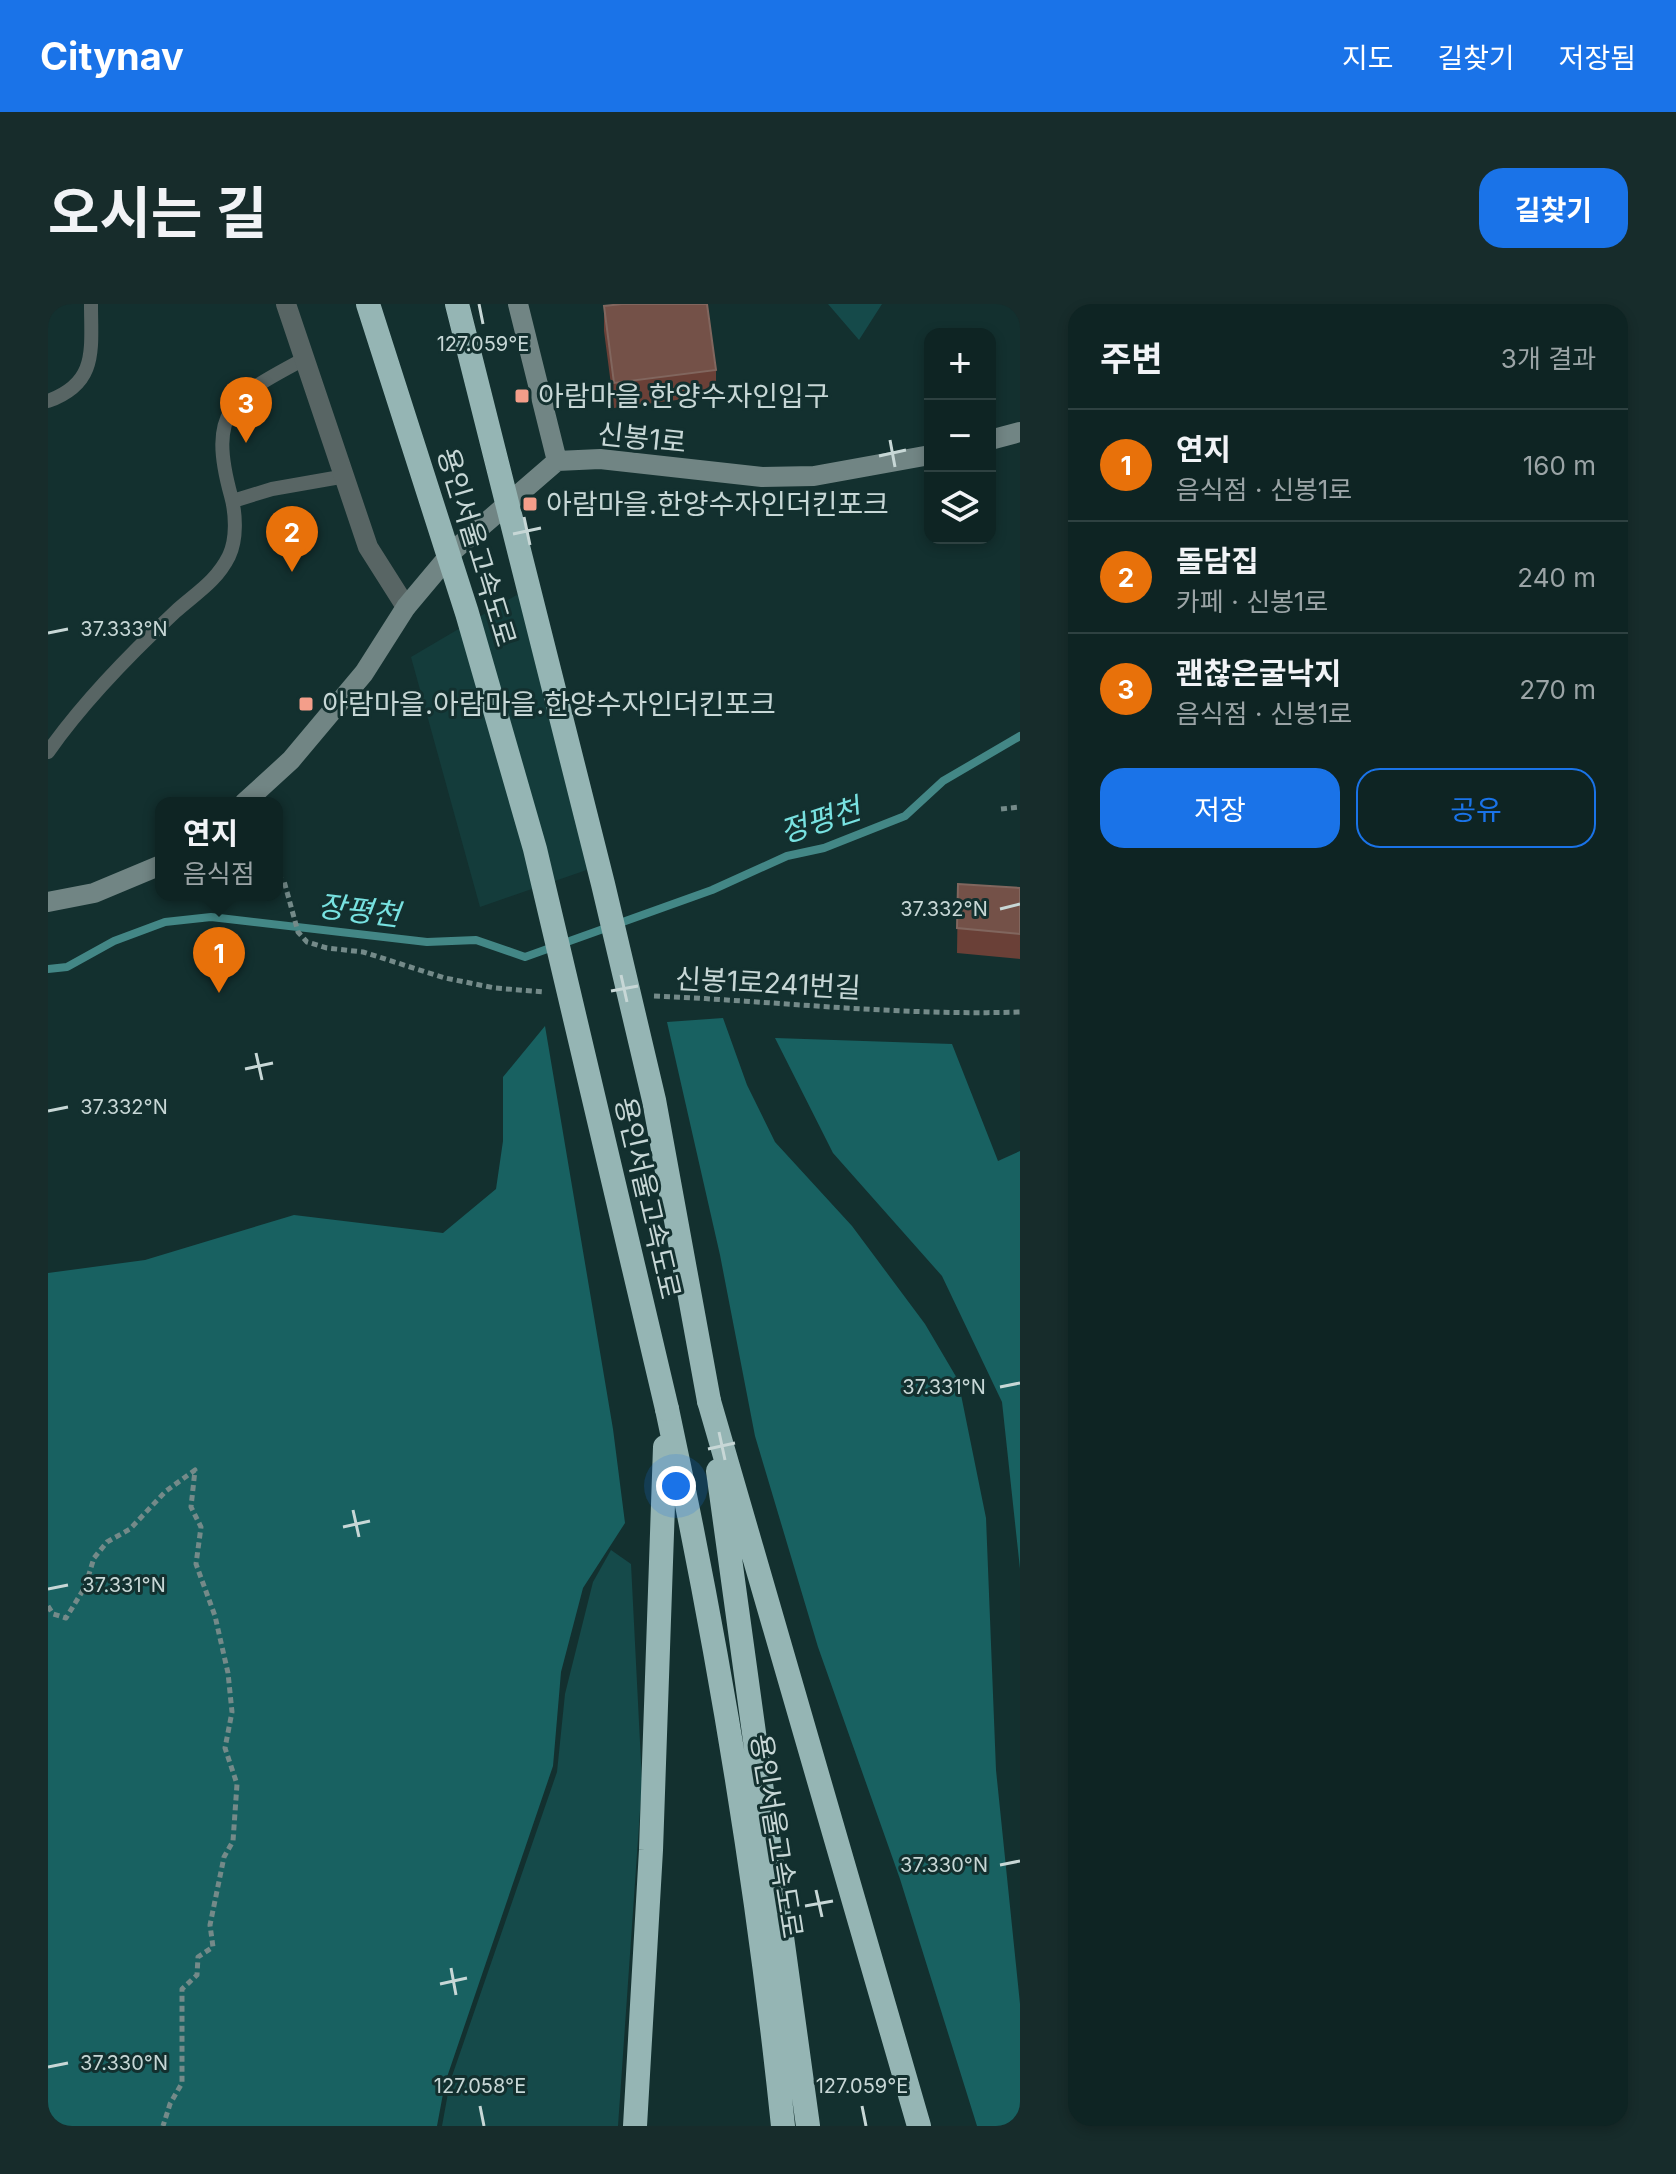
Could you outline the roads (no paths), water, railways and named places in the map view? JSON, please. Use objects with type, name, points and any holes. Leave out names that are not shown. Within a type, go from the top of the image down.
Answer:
[{"type":"highway","name":"용인서울고속도로","points":[[368,304],[467,613],[535,849],[667,1409],[725,1699],[768,1979],[783,2126]]},
{"type":"highway","name":"용인서울고속도로","points":[[457,304],[654,1100],[709,1401],[808,2126]]},
{"type":"highway","points":[[709,1401],[919,2126]]},
{"type":"highway","points":[[635,2126],[651,1850],[667,1409]]},
{"type":"street","points":[[286,304],[368,547],[406,607]]},
{"type":"street","points":[[518,304],[557,461]]},
{"type":"street","points":[[996,438],[1020,432]]},
{"type":"street","name":"신봉1로","points":[[251,797],[291,760],[364,673],[406,607],[453,551],[557,461],[600,459],[762,477],[814,476],[924,456]]},
{"type":"street","points":[[48,902],[94,893],[155,868]]},
{"type":"lane","points":[[48,401],[69,393],[85,378],[91,347],[91,304]]},
{"type":"lane","points":[[48,752],[176,611],[214,581],[231,552],[236,513],[221,443],[227,412],[261,382],[306,358]]},
{"type":"lane","points":[[233,501],[272,489],[346,476]]},
{"type":"waterway","name":"장평천","points":[[48,969],[67,967],[114,941],[165,922],[211,917],[427,942],[476,940],[525,957],[712,890],[787,856],[824,848],[905,816],[943,781],[1020,736]]},
{"type":"place","name":"아람마을.한양수자인입구","points":[[522,396]]},
{"type":"place","name":"괜찮은굴낙지","points":[[246,443]]},
{"type":"place","name":"아람마을.한양수자인더킨포크","points":[[530,504]]},
{"type":"place","name":"돌담집","points":[[292,572]]},
{"type":"place","name":"아람마을.아람마을.한양수자인더킨포크","points":[[306,704]]},
{"type":"place","name":"연지","points":[[219,993]]},
{"type":"water label","name":"정평천","points":[[820,820]]}]
